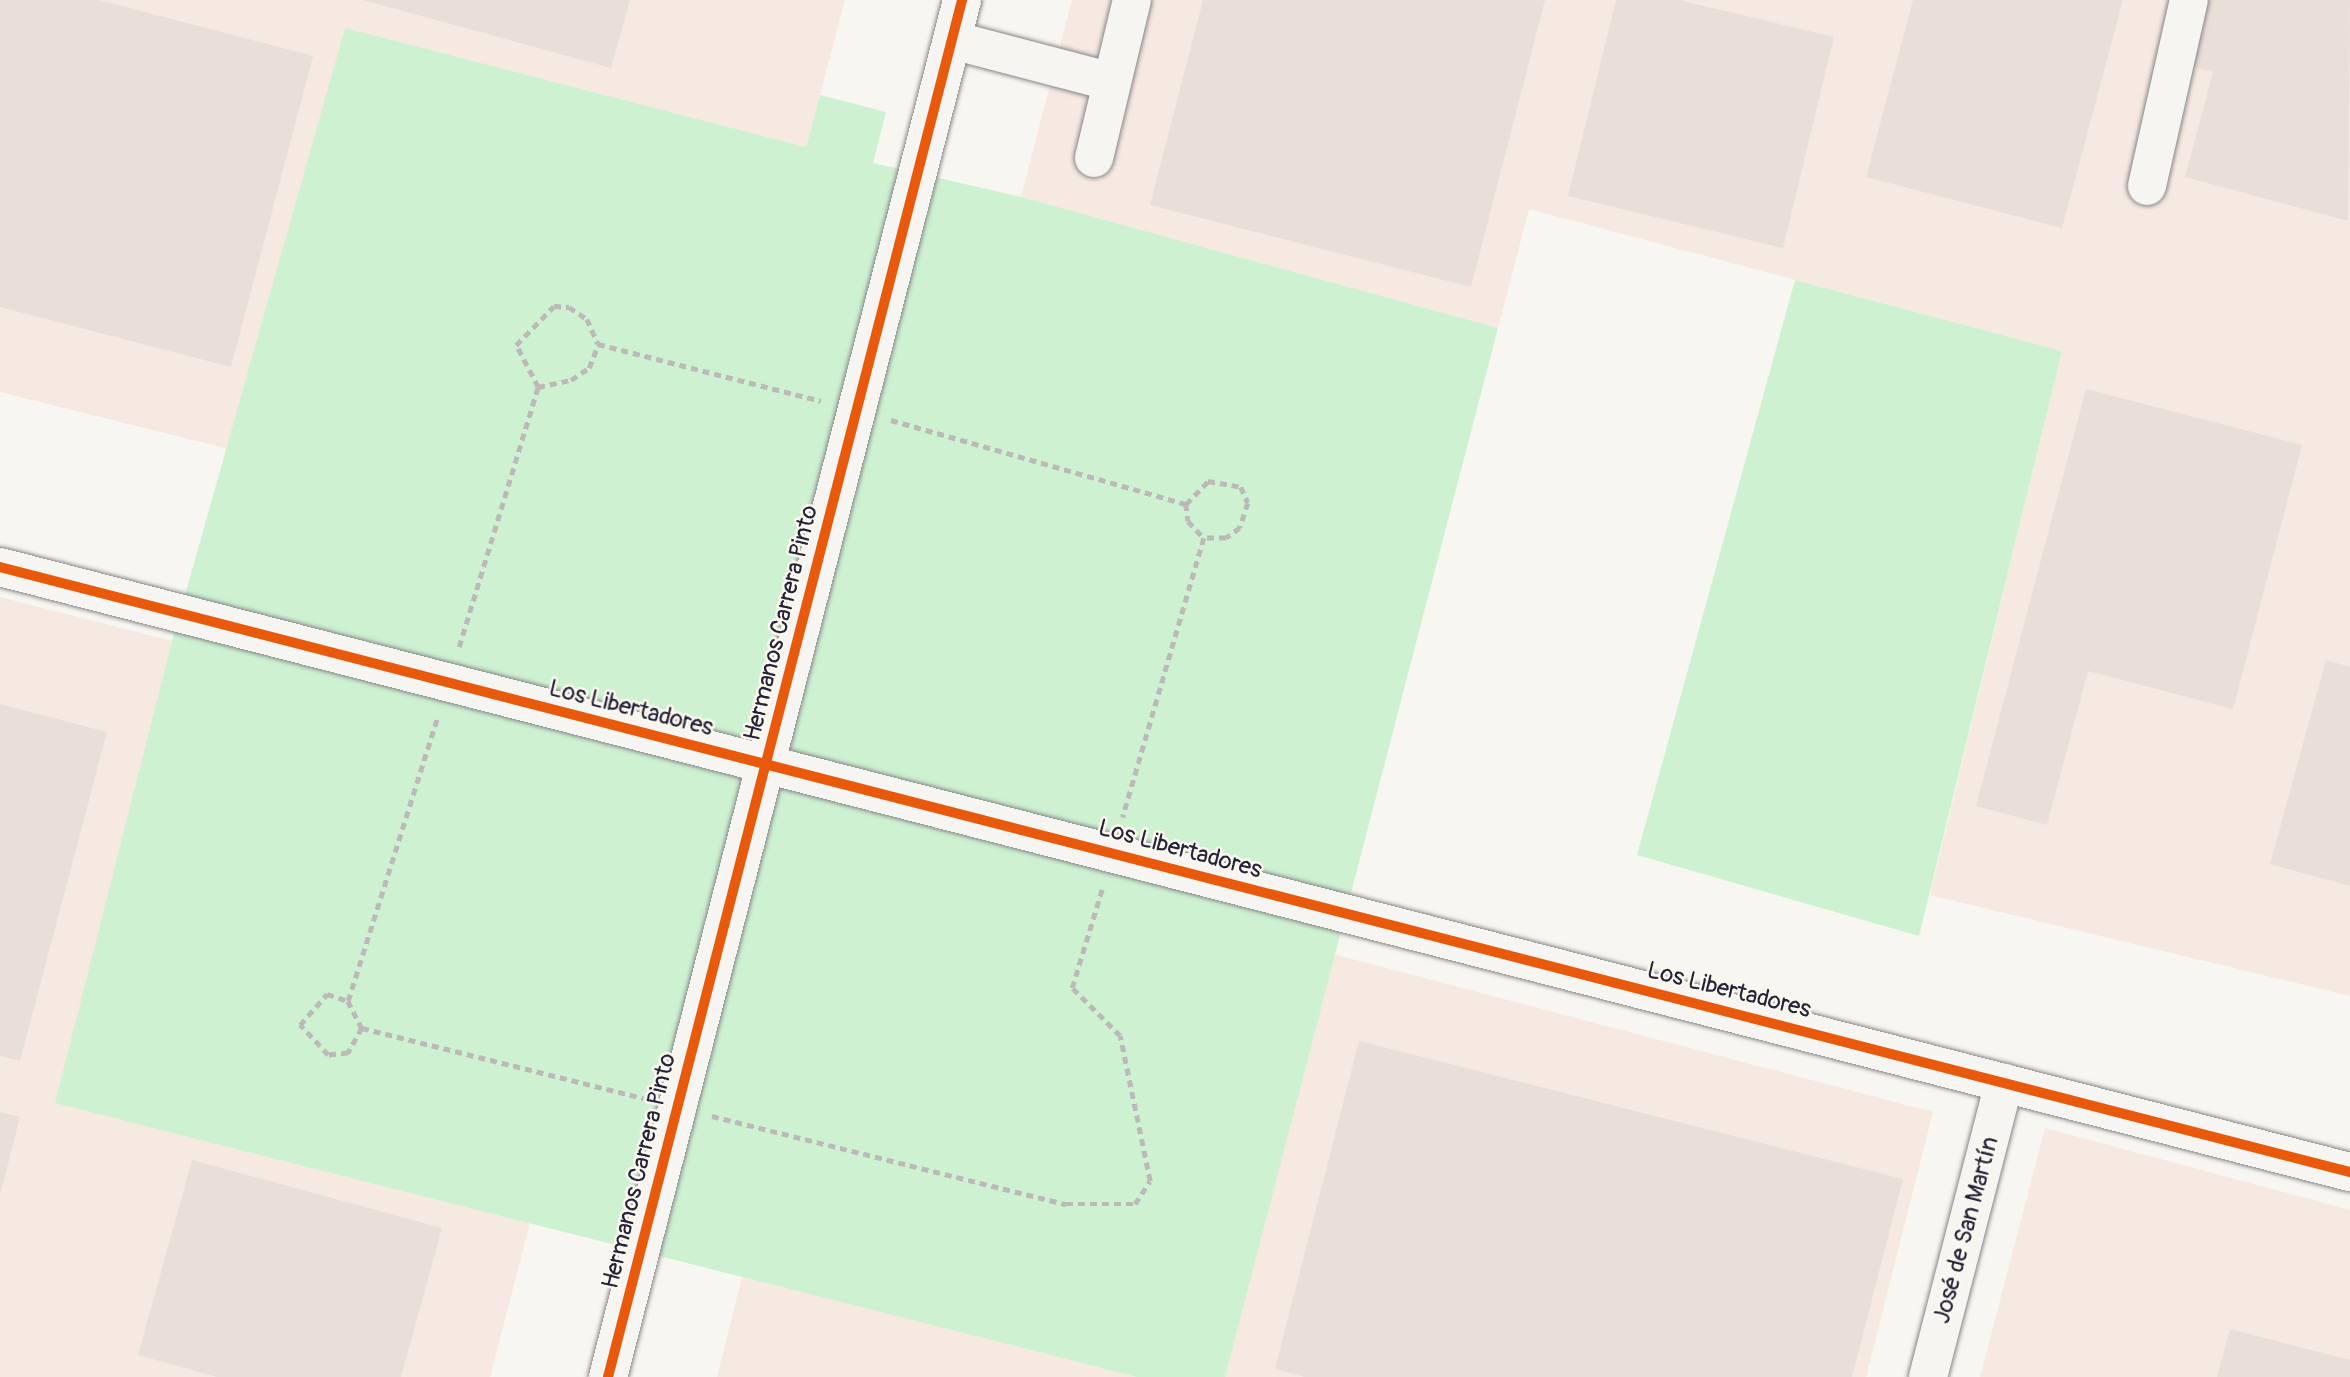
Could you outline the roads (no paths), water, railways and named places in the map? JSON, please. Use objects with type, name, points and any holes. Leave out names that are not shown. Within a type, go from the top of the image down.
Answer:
[{"type":"street","name":"Hermanos Carrera Pinto","points":[[608,1377],[962,0]]},
{"type":"street","points":[[1094,158],[1132,0]]},
{"type":"street","points":[[2147,186],[2189,0]]},
{"type":"street","points":[[952,40],[1112,82]]},
{"type":"street","name":"Los Libertadores","points":[[0,567],[2350,1172]]},
{"type":"street","name":"José de San Martín","points":[[1928,1377],[2004,1083]]}]
